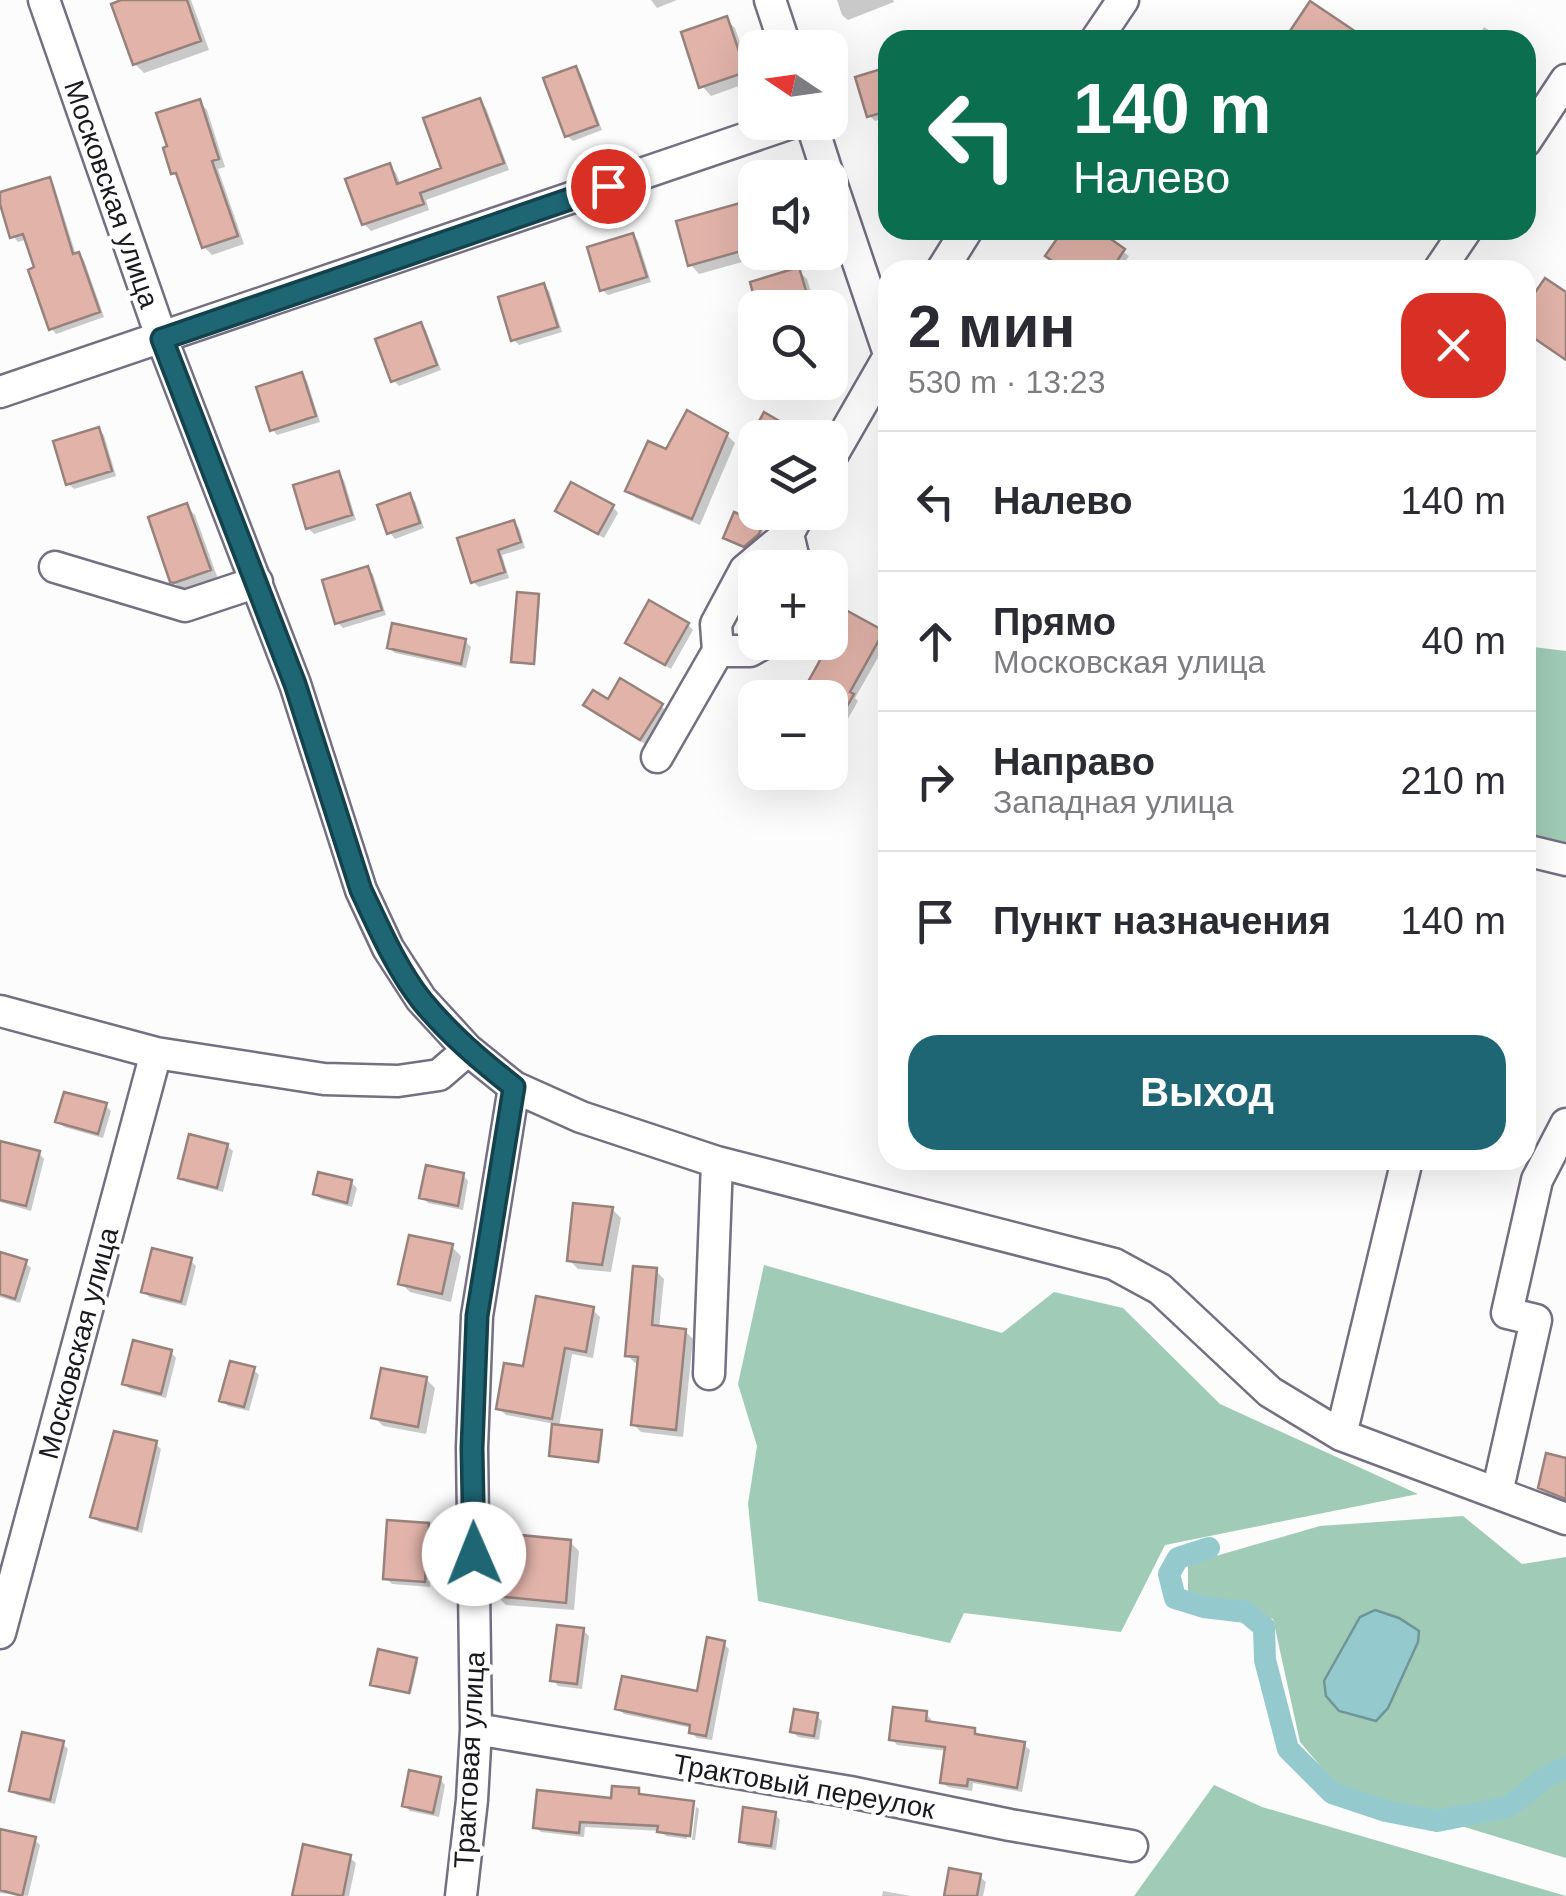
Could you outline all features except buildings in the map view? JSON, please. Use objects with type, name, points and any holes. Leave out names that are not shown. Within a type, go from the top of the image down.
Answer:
[{"type":"street","name":"Московская улица","points":[[44,0],[162,339],[295,684],[361,890],[388,948],[421,999],[468,1050],[514,1087],[581,1117],[717,1162],[1114,1264],[1160,1289],[1270,1392],[1341,1435],[1566,1519]]},
{"type":"street","points":[[770,0],[780,30]]},
{"type":"street","points":[[1103,30],[1123,0]]},
{"type":"street","points":[[1536,125],[1566,80]]},
{"type":"street","points":[[0,392],[742,140]]},
{"type":"street","points":[[848,233],[878,324]]},
{"type":"street","points":[[848,427],[878,373]]},
{"type":"street","points":[[657,756],[718,651],[716,624],[745,570],[787,530]]},
{"type":"street","points":[[56,568],[184,606],[257,582]]},
{"type":"street","points":[[718,651],[738,651]]},
{"type":"street","points":[[1536,853],[1566,860]]},
{"type":"street","points":[[0,1011],[156,1054],[324,1079],[398,1081],[439,1074],[468,1050]]},
{"type":"street","name":"Московская улица","points":[[0,1633],[156,1054]]},
{"type":"street","name":"Трактовая улица","points":[[462,1896],[476,1729],[472,1448],[477,1316],[514,1087]]},
{"type":"street","points":[[1497,1494],[1536,1320],[1507,1313],[1537,1180],[1566,1124]]},
{"type":"street","points":[[709,1374],[717,1162]]},
{"type":"street","points":[[1341,1435],[1406,1170]]},
{"type":"street","name":"Трактовый переулок","points":[[476,1729],[850,1792],[1132,1846]]},
{"type":"green space","points":[[1536,647],[1566,651],[1566,843],[1536,836]]},
{"type":"green space","points":[[764,1265],[1002,1333],[1054,1292],[1123,1308],[1220,1404],[1418,1494],[1165,1545],[1121,1632],[964,1613],[950,1643],[758,1601],[748,1504],[757,1446],[738,1384]]},
{"type":"green space","points":[[1463,1516],[1522,1564],[1566,1557],[1566,1858],[1340,1789],[1300,1742],[1273,1619],[1188,1594],[1188,1564],[1320,1526]]},
{"type":"green space","points":[[1214,1785],[1262,1807],[1566,1896],[1134,1896]]},
{"type":"water","points":[[1375,1610],[1399,1618],[1419,1631],[1418,1642],[1388,1708],[1376,1721],[1339,1711],[1326,1696],[1324,1681],[1360,1617]]},
{"type":"waterway","points":[[1209,1548],[1178,1558],[1169,1574],[1175,1598],[1204,1607],[1246,1612],[1264,1627],[1265,1660],[1288,1749],[1332,1793],[1386,1811],[1437,1821],[1508,1807],[1549,1775],[1566,1768]]},
{"type":"route","points":[[474,1554],[472,1448],[477,1316],[514,1087],[468,1050],[421,999],[388,948],[361,890],[295,684],[162,339],[608,186]]}]
